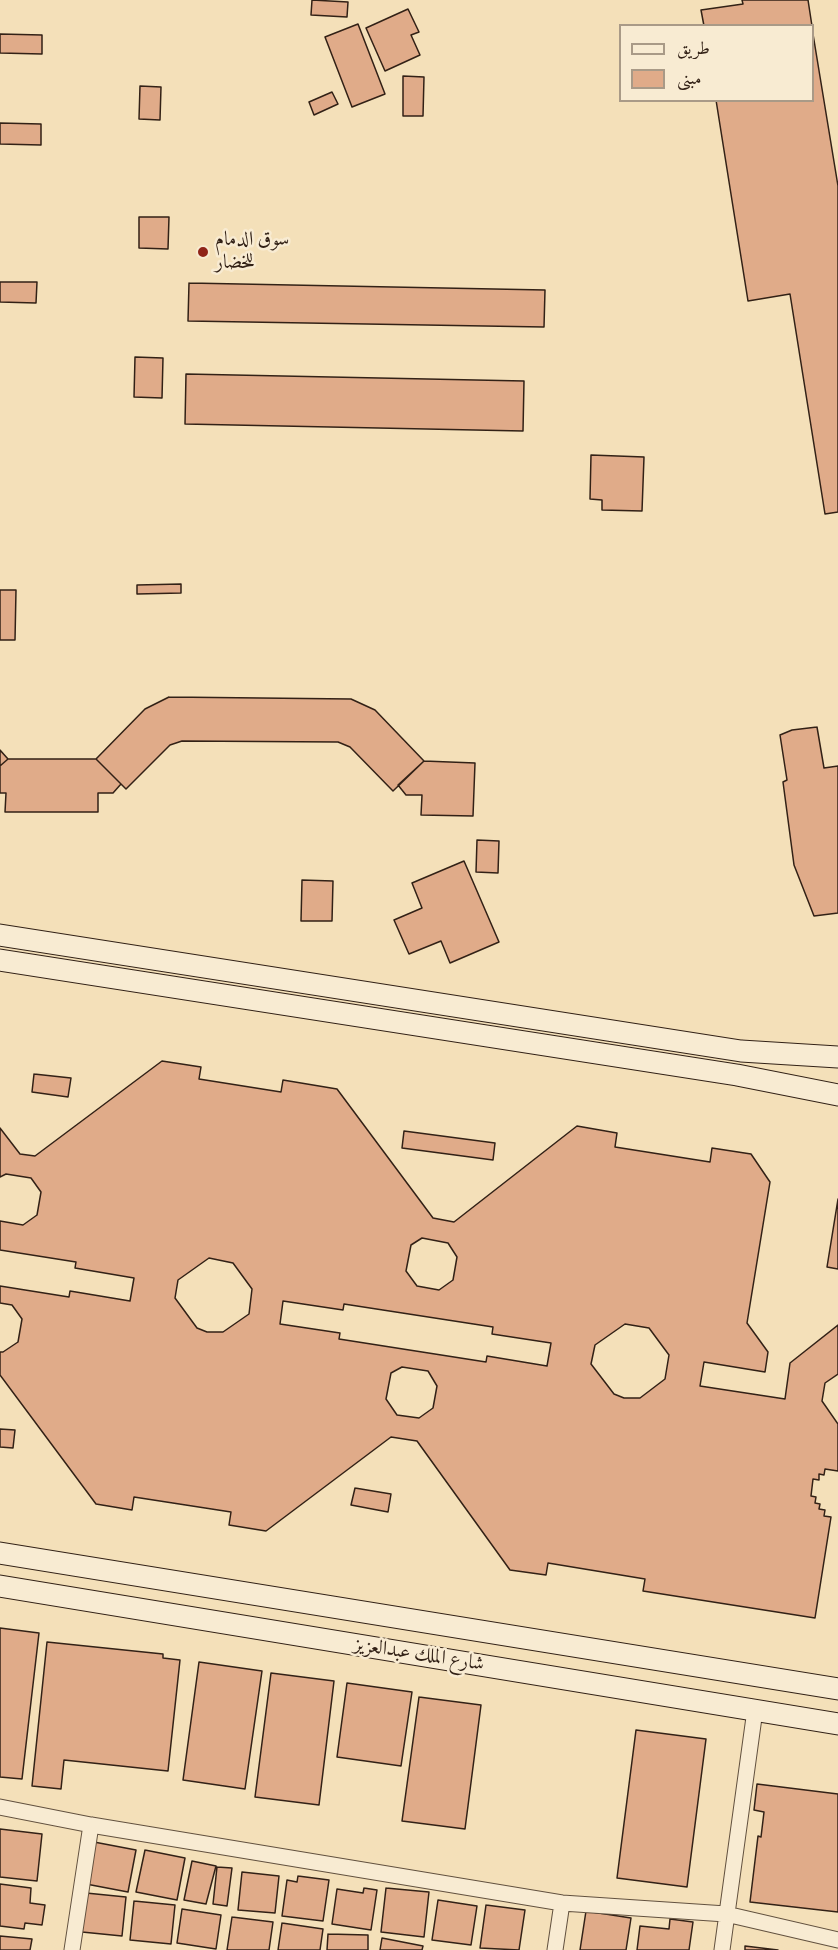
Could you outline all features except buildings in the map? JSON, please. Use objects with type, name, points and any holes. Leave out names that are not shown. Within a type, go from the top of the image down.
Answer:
[{"type":"street","points":[[0,935],[741,1051],[838,1057]]},
{"type":"street","points":[[0,960],[737,1075],[838,1095]]},
{"type":"street","name":"شارع الملك عبدالعزيز","points":[[0,1552],[838,1689]]},
{"type":"street","name":"شارع الملك عبدالعزيز","points":[[0,1586],[838,1724]]},
{"type":"street","points":[[722,1950],[755,1710]]},
{"type":"street","points":[[0,1807],[91,1825],[562,1902],[726,1914],[838,1940]]},
{"type":"street","points":[[72,1950],[91,1825]]},
{"type":"street","points":[[555,1950],[562,1902]]},
{"type":"place","name":"سوق الدمام للخضار","points":[[203,252]]}]
